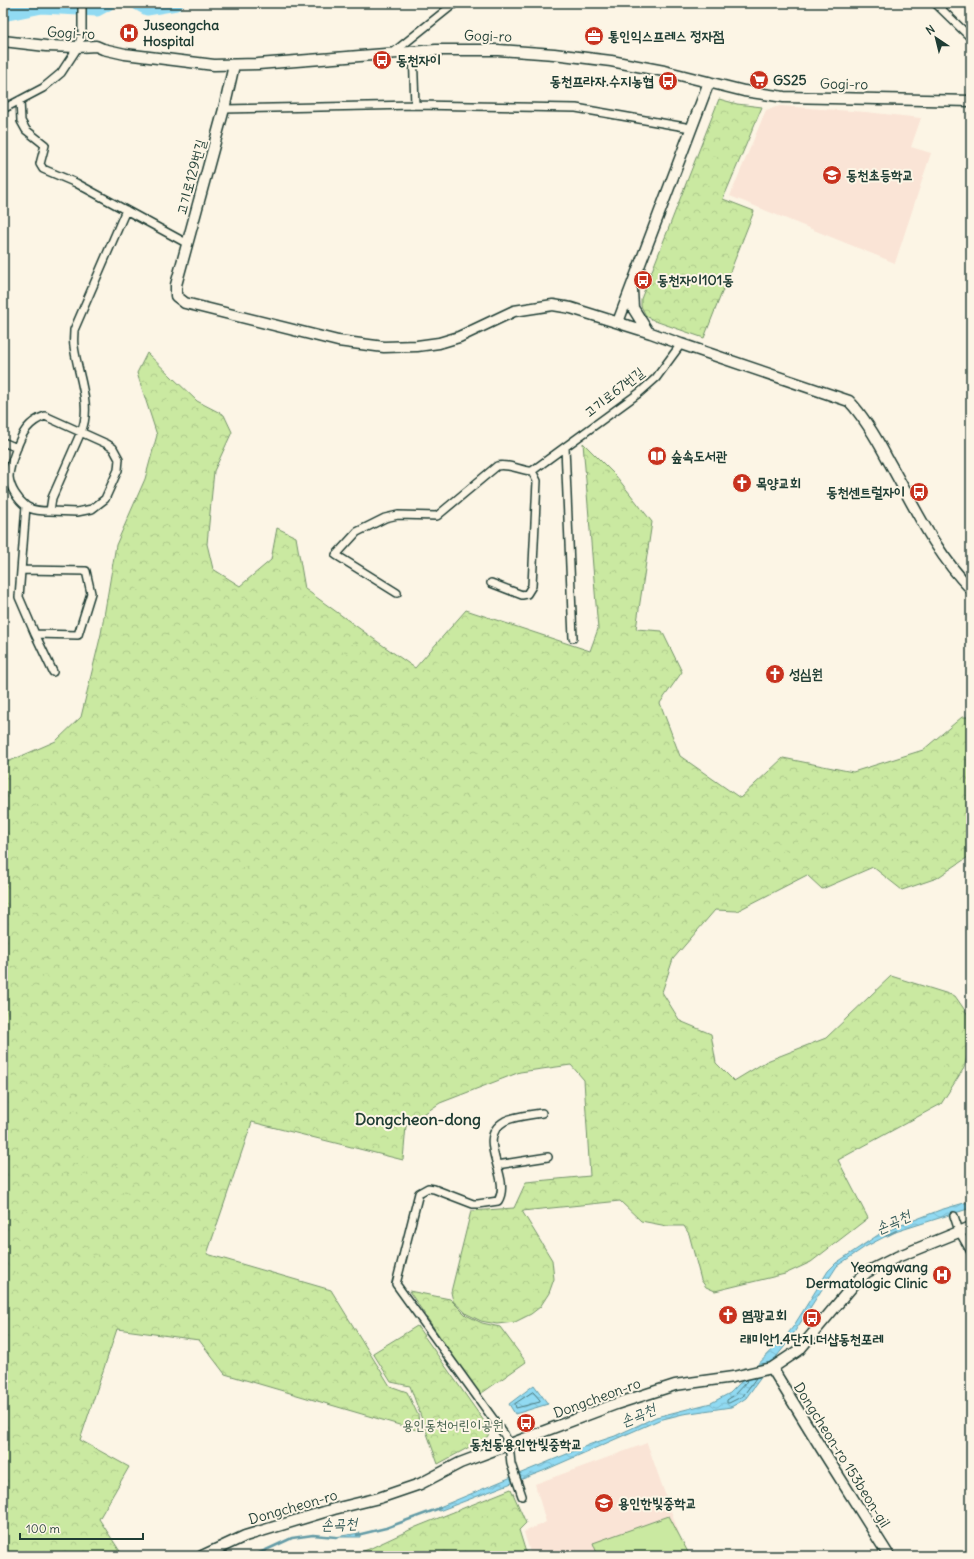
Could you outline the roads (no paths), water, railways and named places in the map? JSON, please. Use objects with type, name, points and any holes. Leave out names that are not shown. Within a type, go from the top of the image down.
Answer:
[{"type":"street","points":[[3,109],[43,88],[61,73],[78,48],[82,34],[82,3]]},
{"type":"street","points":[[394,52],[455,3]]},
{"type":"street","points":[[935,3],[971,38]]},
{"type":"street","name":"Gogi-ro","points":[[3,41],[78,48],[96,46],[115,52],[202,65],[234,65],[394,52],[478,49],[554,54],[629,64],[744,91],[784,97],[971,101]]},
{"type":"street","points":[[413,51],[415,105]]},
{"type":"street","name":"고기로129번길","points":[[234,65],[224,109],[176,285],[176,296],[185,303],[338,341],[384,347],[417,346],[439,343],[460,336],[514,311],[533,307],[553,305],[571,308],[618,322]]},
{"type":"street","points":[[709,82],[618,322],[849,401],[860,413],[882,448],[935,542],[961,579],[971,589]]},
{"type":"street","points":[[20,100],[21,121],[26,130],[45,145],[40,164],[43,170],[76,183],[188,244]]},
{"type":"street","points":[[224,109],[415,105],[576,108],[691,128]]},
{"type":"street","points":[[50,511],[52,498],[85,424],[85,405],[74,344],[74,330],[126,210]]},
{"type":"street","points":[[632,286],[633,308],[648,332]]},
{"type":"street","name":"고기로67번길","points":[[532,471],[650,384],[664,368],[681,344]]},
{"type":"street","points":[[45,416],[114,448],[119,459],[118,470],[105,499],[92,509],[77,512],[34,510],[26,506],[14,493],[9,478],[12,461],[17,448],[29,424],[45,416]]},
{"type":"street","points":[[3,442],[17,448]]},
{"type":"street","points":[[565,447],[573,638]]},
{"type":"street","points":[[397,593],[336,555],[357,532],[385,518],[398,515],[437,516],[497,466],[505,465],[525,471],[532,471],[537,481],[532,586],[527,594],[522,595],[491,582]]},
{"type":"street","points":[[26,506],[19,598],[34,634],[53,672]]},
{"type":"street","points":[[21,570],[86,571],[91,593],[78,635],[34,634]]},
{"type":"street","points":[[522,1496],[511,1464],[509,1444],[504,1434],[396,1284],[419,1193],[428,1188],[473,1204],[498,1201],[503,1191],[492,1141],[493,1136],[504,1122],[542,1113]]},
{"type":"street","points":[[497,1165],[548,1157]]},
{"type":"street","points":[[954,1216],[959,1231],[971,1252]]},
{"type":"street","name":"Dongcheon-ro","points":[[202,1556],[253,1533],[334,1509],[378,1498],[420,1484],[460,1463],[509,1444],[535,1436],[616,1404],[675,1385],[733,1377],[772,1368],[799,1350],[856,1282],[867,1272],[897,1256],[971,1227]]},
{"type":"street","name":"Dongcheon-ro 153beon-gil","points":[[772,1368],[889,1556]]},
{"type":"water","points":[[971,1201],[971,1208],[892,1233],[865,1247],[837,1266],[788,1342],[746,1398],[740,1402],[731,1407],[683,1414],[659,1420],[543,1471],[439,1511],[437,1508],[591,1444],[615,1436],[656,1417],[711,1403],[730,1393],[785,1337],[793,1327],[828,1271],[836,1263],[881,1233],[940,1210]]},
{"type":"water","points":[[534,1385],[548,1404],[515,1414],[509,1404]]},
{"type":"water","points":[[360,1533],[360,1537],[335,1537]]},
{"type":"waterway","points":[[3,14],[42,6],[97,9],[108,3]]},
{"type":"waterway","points":[[138,3],[147,8],[176,3]]},
{"type":"waterway","name":"손곡천","points":[[886,1236],[896,1231]]},
{"type":"waterway","name":"손곡천","points":[[357,1535],[386,1528],[440,1508]]},
{"type":"waterway","name":"손곡천","points":[[253,1556],[292,1538],[313,1535],[336,1537]]},
{"type":"place","name":"Juseongcha Hospital","points":[[129,33]]},
{"type":"place","name":"통인익스프레스 정자점","points":[[594,36]]},
{"type":"place","name":"동천자이","points":[[382,60]]},
{"type":"place","name":"GS25","points":[[759,80]]},
{"type":"place","name":"동천프라자.수지농협","points":[[668,81]]},
{"type":"place","name":"동천초등학교","points":[[832,175]]},
{"type":"place","name":"동천자이101동","points":[[643,280]]},
{"type":"place","name":"숲속도서관","points":[[657,456]]},
{"type":"place","name":"목양교회","points":[[742,483]]},
{"type":"place","name":"동천센트럴자이","points":[[919,492]]},
{"type":"place","name":"성심원","points":[[775,674]]},
{"type":"place","name":"Yeomgwang Dermatologic Clinic","points":[[942,1275]]},
{"type":"place","name":"염광교회","points":[[728,1315]]},
{"type":"place","name":"래미안1.4단지.더샵동천포레","points":[[812,1318]]},
{"type":"place","name":"동천동용인한빛중학교","points":[[526,1423]]},
{"type":"place","name":"용인한빛중학교","points":[[604,1503]]},
{"type":"district","name":"Dongcheon-dong","points":[[418,1119]]},
{"type":"park label","name":"용인동천어린이공원","points":[[453,1425]]}]
